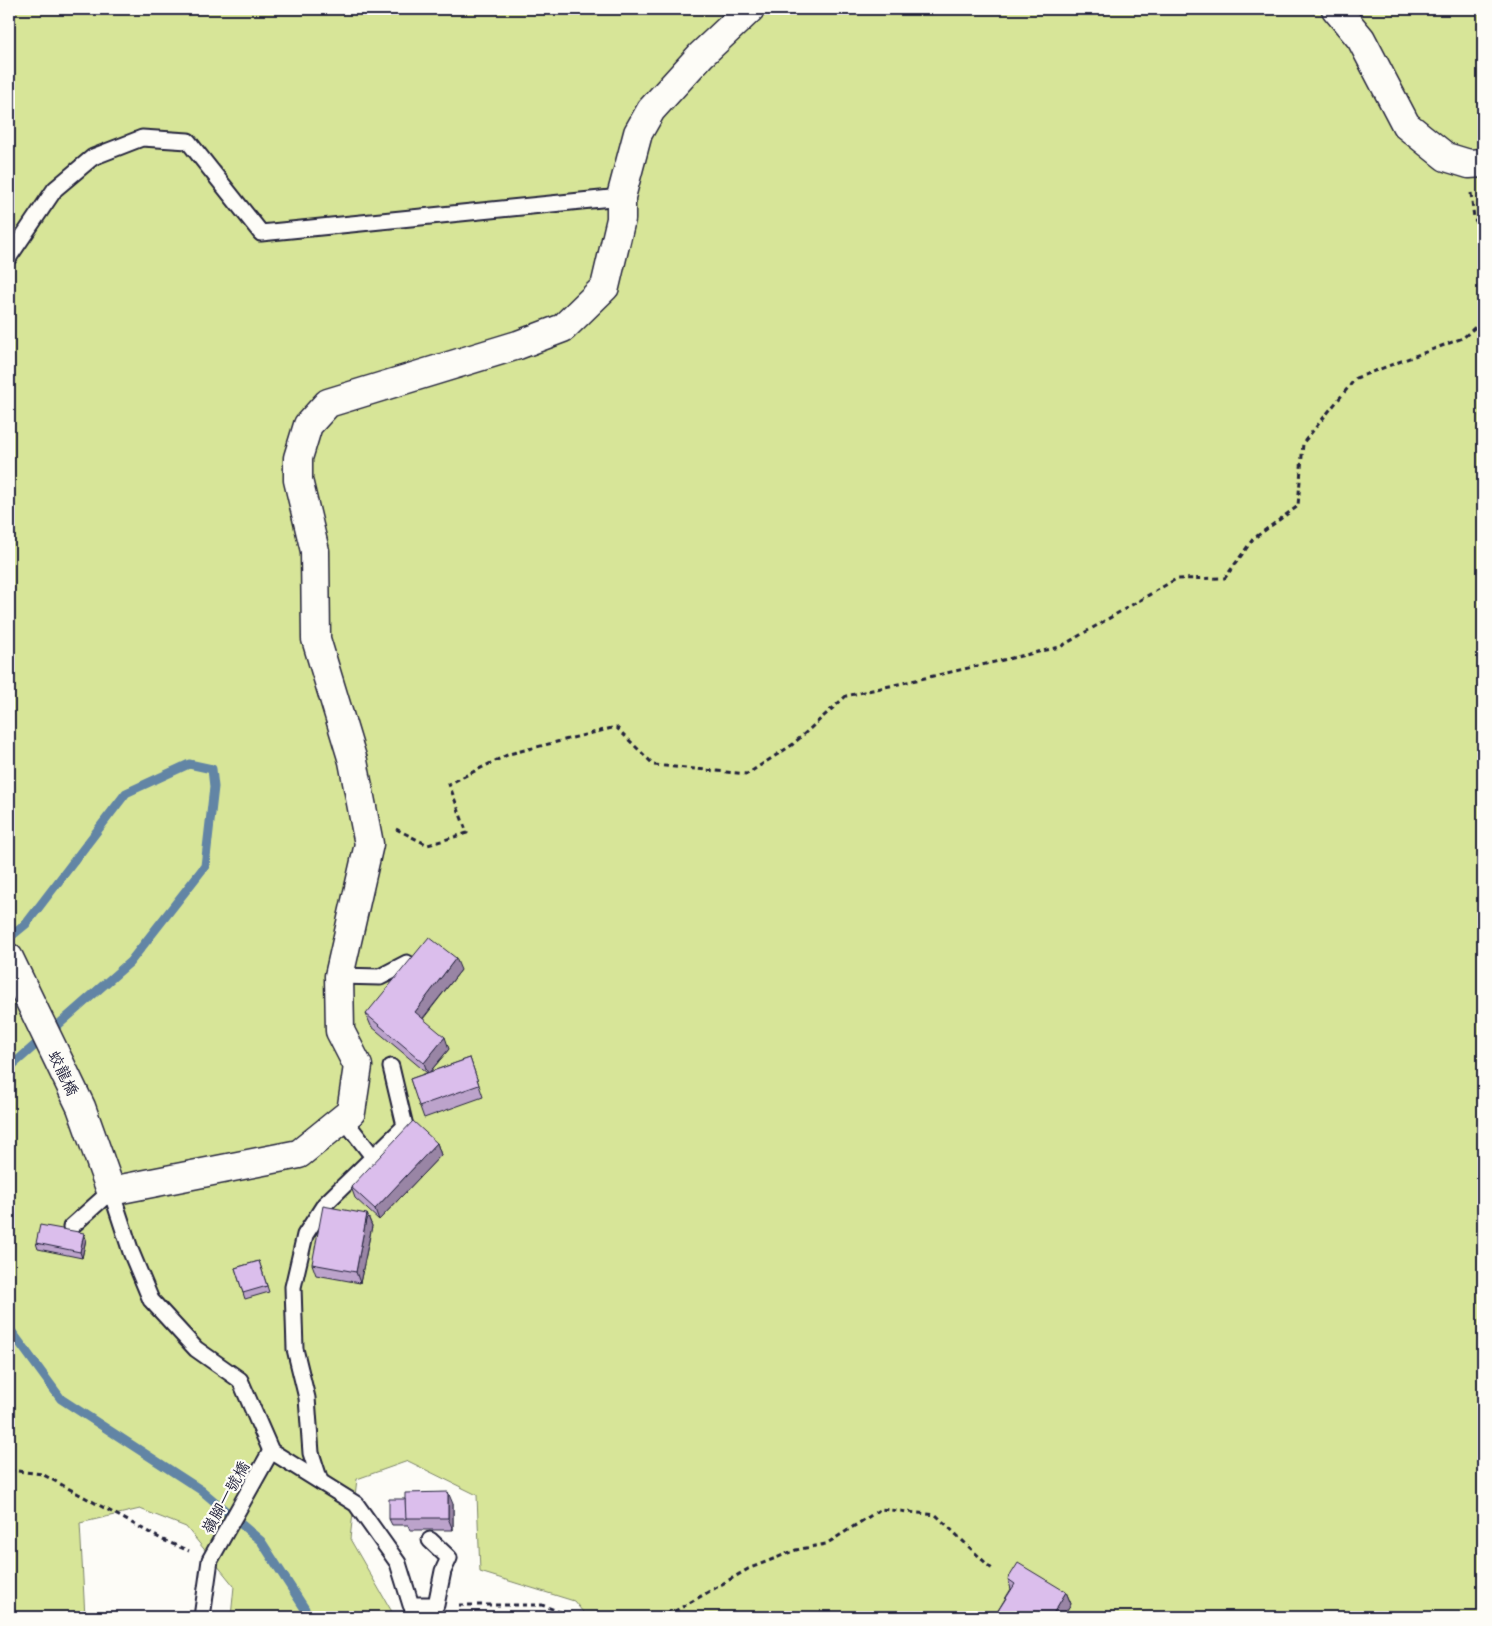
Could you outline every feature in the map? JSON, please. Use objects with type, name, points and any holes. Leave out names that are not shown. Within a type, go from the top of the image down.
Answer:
[{"type":"street","points":[[111,1191],[299,1154],[351,1112],[358,1066],[340,1031],[339,976],[369,844],[353,762],[316,639],[315,551],[298,480],[298,458],[308,425],[328,403],[518,345],[563,328],[605,287],[621,219],[621,197],[638,133],[651,110],[701,55],[750,9]]},
{"type":"street","points":[[1336,9],[1361,39],[1406,125],[1446,157],[1476,164]]},
{"type":"street","name":"蛟龍橋","points":[[9,958],[16,994],[82,1107],[111,1191]]},
{"type":"lane","points":[[9,257],[55,189],[93,157],[142,138],[188,141],[261,233],[621,197]]},
{"type":"lane","points":[[339,976],[380,977],[407,963]]},
{"type":"lane","points":[[320,1481],[311,1453],[307,1398],[295,1349],[293,1287],[305,1235],[325,1204],[405,1126],[391,1067]]},
{"type":"lane","points":[[343,1118],[374,1158]]},
{"type":"lane","points":[[71,1227],[111,1191],[131,1252],[151,1300],[196,1349],[240,1380],[271,1451],[356,1504],[398,1563],[412,1606],[436,1606],[443,1571],[449,1558],[430,1540]]},
{"type":"lane","name":"嶺腳一號橋","points":[[210,1560],[271,1451]]},
{"type":"lane","points":[[202,1617],[210,1560]]},
{"type":"path","points":[[1476,164],[1474,218],[1483,232]]},
{"type":"path","points":[[369,844],[392,827],[428,845],[467,833],[449,784],[509,754],[616,727],[654,764],[747,774],[792,745],[846,696],[1060,646],[1176,579],[1225,578],[1253,539],[1298,506],[1303,442],[1356,378],[1463,338],[1483,320]]},
{"type":"path","points":[[9,1470],[42,1474],[163,1540],[210,1560]]},
{"type":"path","points":[[657,1617],[677,1610],[748,1569],[796,1550],[826,1544],[881,1509],[936,1515],[993,1570]]},
{"type":"path","points":[[436,1606],[542,1606],[573,1617]]},
{"type":"green space","points":[[9,9],[1483,9],[1483,1617],[587,1617],[574,1601],[480,1572],[477,1495],[408,1461],[357,1479],[350,1539],[395,1617],[231,1617],[234,1586],[186,1527],[140,1509],[80,1523],[85,1617],[9,1617]]},
{"type":"building","points":[[429,937],[456,958],[415,1012],[445,1037],[424,1063],[366,1014]]},
{"type":"building","points":[[470,1058],[479,1085],[419,1106],[410,1079]]},
{"type":"building","points":[[413,1121],[437,1143],[375,1209],[351,1187]]},
{"type":"building","points":[[323,1206],[367,1214],[356,1272],[312,1264]]},
{"type":"building","points":[[40,1225],[84,1233],[80,1252],[36,1243]]},
{"type":"building","points":[[259,1261],[267,1286],[243,1293],[235,1268]]},
{"type":"building","points":[[448,1492],[448,1518],[405,1518],[405,1493]]},
{"type":"building","points":[[389,1499],[405,1499],[406,1519],[389,1519]]},
{"type":"building","points":[[1018,1563],[1066,1592],[1051,1617],[994,1617],[1015,1584],[1008,1579]]},
{"type":"waterway","points":[[9,938],[26,924],[126,793],[189,764],[212,769],[214,787],[205,866],[130,962],[9,1068]]},
{"type":"waterway","points":[[9,1328],[61,1399],[201,1490],[261,1541],[305,1609],[304,1617]]}]
